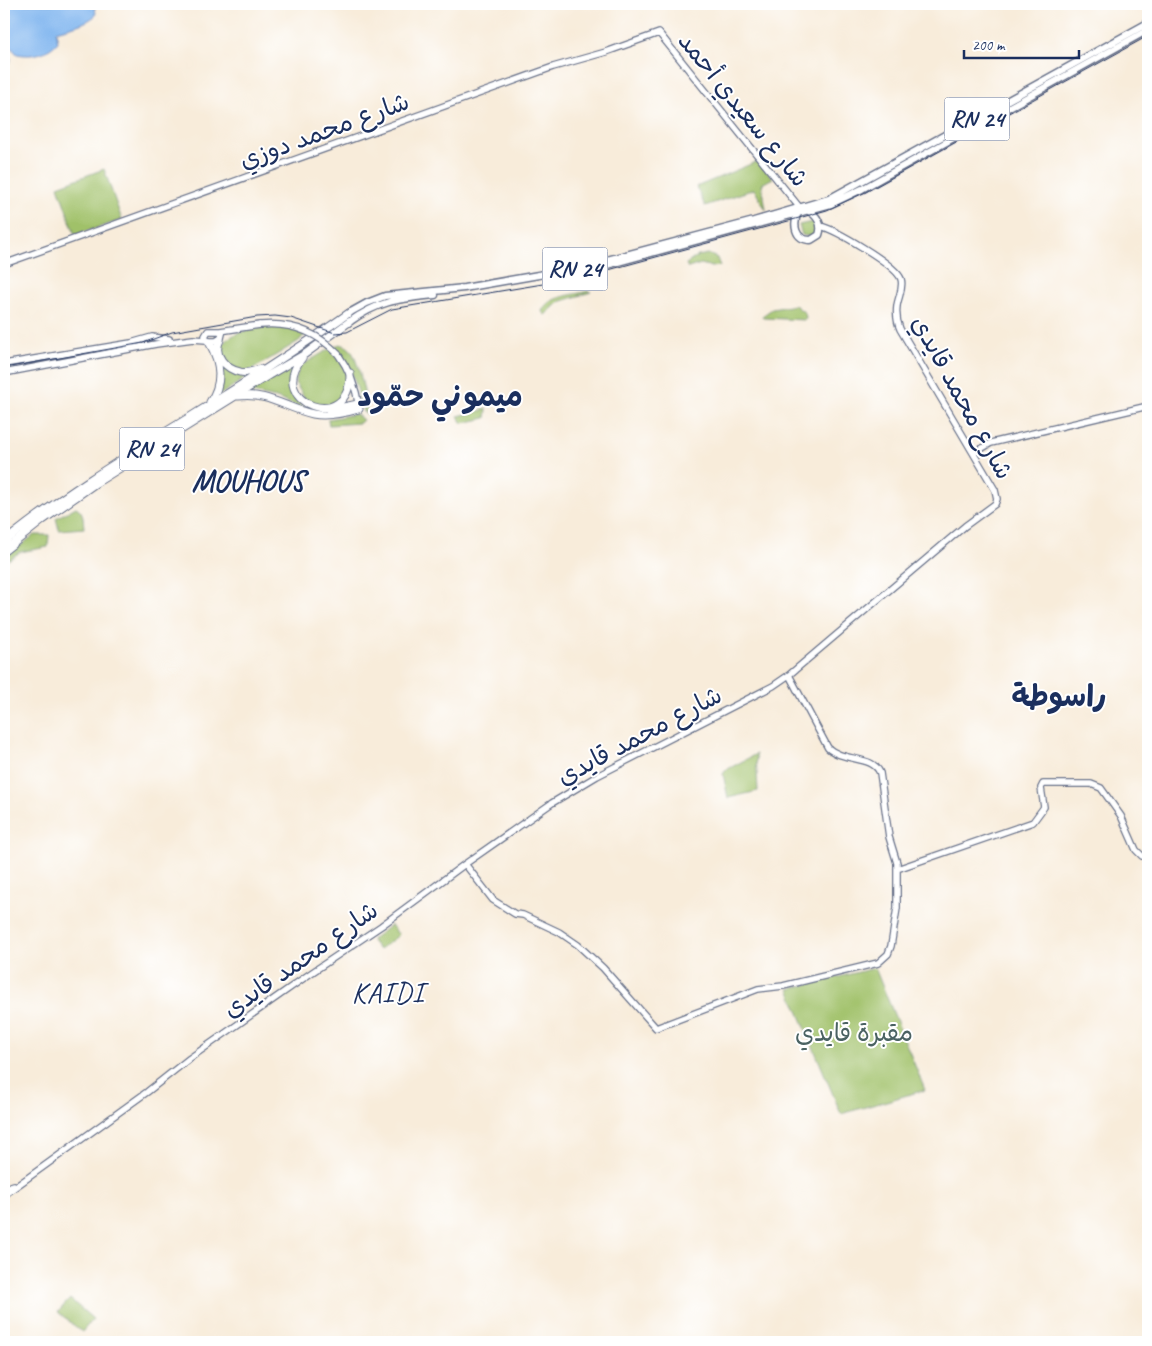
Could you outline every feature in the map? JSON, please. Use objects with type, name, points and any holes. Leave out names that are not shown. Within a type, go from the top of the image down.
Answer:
[{"type":"highway","name":"RN 24","points":[[4,542],[40,513],[86,481],[312,340],[349,313]]},
{"type":"highway","name":"RN 24","points":[[4,551],[43,520],[96,483],[305,354],[349,322]]},
{"type":"highway","points":[[193,415],[210,401],[217,391],[219,369],[213,348],[207,338]]},
{"type":"highway","points":[[220,339],[216,349],[220,360],[234,370],[242,373],[270,366]]},
{"type":"highway","points":[[305,354],[295,369],[294,386],[301,400],[314,407],[328,410],[359,406]]},
{"type":"highway","points":[[314,407],[327,407],[339,402],[349,386],[350,373]]},
{"type":"highway","points":[[235,396],[259,395],[314,414],[324,415],[359,406]]},
{"type":"main road","name":"RN 24","points":[[349,322],[371,307],[395,299],[457,292],[566,275],[756,226],[802,210],[840,194],[1148,23]]},
{"type":"main road","name":"RN 24","points":[[349,313],[367,302],[385,296],[464,288],[558,273],[802,210],[823,207],[862,189],[1148,30]]},
{"type":"main road","name":"شارع سعيدي أحمد","points":[[659,34],[802,210]]},
{"type":"main road","name":"شارع محمد دوزي","points":[[4,264],[553,67],[659,34]]},
{"type":"main road","points":[[820,233],[819,222],[823,207]]},
{"type":"main road","points":[[794,225],[802,210],[834,230]]},
{"type":"main road","points":[[785,216],[792,220],[798,236],[806,240],[813,240],[820,233],[827,230],[834,230]]},
{"type":"main road","name":"شارع محمد قايدي","points":[[4,1195],[148,1092],[190,1058],[580,785],[768,688],[789,675],[966,526],[995,504],[997,499],[995,490],[900,329],[896,310],[902,286],[900,277],[891,267],[834,230]]},
{"type":"main road","points":[[207,338],[208,331],[260,325],[282,324],[302,329],[318,337],[338,354],[350,373],[359,406]]},
{"type":"main road","points":[[4,364],[131,343],[152,337],[167,340],[220,339],[236,329]]},
{"type":"main road","points":[[220,331],[222,334],[220,339]]},
{"type":"main road","points":[[4,373],[156,344],[207,338]]},
{"type":"main road","points":[[974,454],[991,443],[1148,406]]},
{"type":"main road","points":[[465,864],[493,900],[515,914],[523,915],[559,932],[578,945],[603,968],[656,1028],[758,989],[783,986],[878,963],[888,954],[891,946],[897,908],[896,860],[889,837],[880,773],[878,768],[871,763],[838,755],[828,748],[789,675]]},
{"type":"main road","points":[[897,869],[1033,822],[1044,807],[1041,788],[1044,784],[1087,783],[1101,788],[1121,816],[1136,850],[1142,856],[1148,857]]},
{"type":"main road","points":[[4,1188],[19,1184]]},
{"type":"green space","points":[[758,161],[773,178],[762,184],[766,210],[754,189],[705,206],[696,187]]},
{"type":"green space","points":[[104,169],[122,220],[75,235],[58,186]]},
{"type":"green space","points":[[816,221],[818,226],[817,232],[811,237],[802,235],[799,225]]},
{"type":"green space","points":[[708,254],[717,258],[720,266],[712,267],[701,264],[688,268],[686,264],[698,256]]},
{"type":"green space","points":[[588,291],[591,292],[559,302],[545,315],[542,312],[555,299]]},
{"type":"green space","points":[[795,305],[805,313],[805,320],[763,318],[762,316],[772,309]]},
{"type":"green space","points":[[281,326],[306,333],[299,341],[250,371],[236,370],[223,359],[219,349],[224,342],[237,333]]},
{"type":"green space","points":[[340,344],[350,349],[356,361],[364,391],[366,414],[363,412],[350,370],[335,346]]},
{"type":"green space","points":[[329,349],[345,368],[347,386],[345,392],[330,406],[309,405],[295,383],[299,367]]},
{"type":"green space","points":[[222,364],[233,375],[247,377],[215,398],[220,365]]},
{"type":"green space","points":[[294,364],[290,380],[293,394],[297,401],[309,410],[326,412],[316,413],[276,398],[248,392]]},
{"type":"green space","points":[[352,408],[352,409],[326,412],[330,411]]},
{"type":"green space","points":[[487,409],[486,418],[463,423],[458,416]]},
{"type":"green space","points":[[356,414],[363,420],[360,423],[329,425],[328,419]]},
{"type":"green space","points":[[76,507],[82,513],[84,528],[59,530],[56,518]]},
{"type":"green space","points":[[34,535],[49,535],[48,547],[20,552],[8,560],[7,556]]},
{"type":"green space","points":[[756,754],[758,791],[728,798],[723,774],[726,770]]},
{"type":"green space","points":[[391,925],[399,935],[379,950],[371,940]]},
{"type":"green space","name":"مقبرة قايدي","points":[[875,968],[925,1090],[841,1114],[789,989]]},
{"type":"green space","points":[[70,1299],[93,1319],[82,1332],[58,1312]]},
{"type":"water","points":[[4,4],[99,4],[95,6],[96,15],[92,18],[56,31],[58,42],[44,52],[34,55],[17,54],[8,46],[6,48],[11,60],[4,70]]},
{"type":"tram line","points":[[4,368],[143,343],[172,332],[257,317],[275,316],[291,318],[335,333],[347,332],[392,309],[579,278],[827,210],[866,192],[1148,36]]},
{"type":"district","name":"ميموني حمّود","points":[[440,396]]},
{"type":"district","name":"MOUHOUS","points":[[248,481]]},
{"type":"district","name":"راسوطة","points":[[1059,696]]},
{"type":"district","name":"KAIDI","points":[[388,992]]}]
